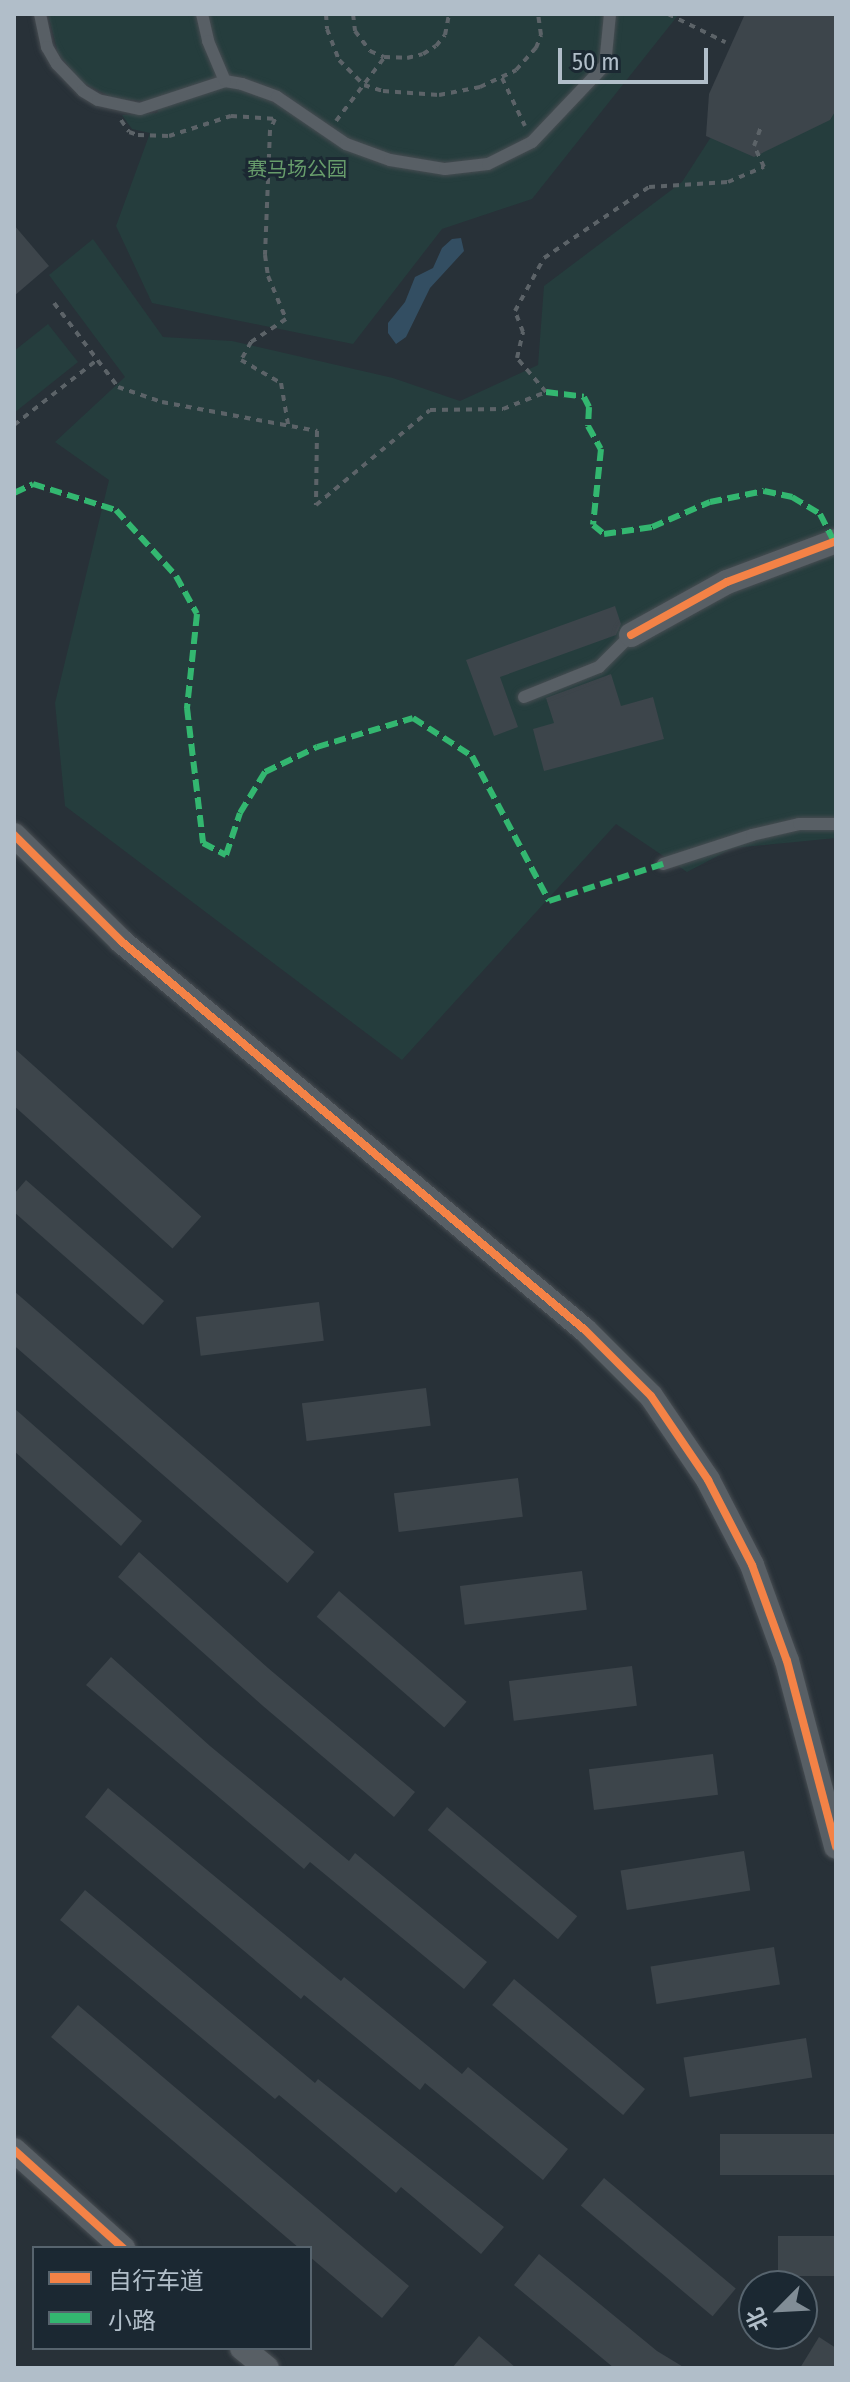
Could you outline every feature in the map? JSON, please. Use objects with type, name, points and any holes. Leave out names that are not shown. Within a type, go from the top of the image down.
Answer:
[{"type":"street","points":[[631,635],[727,582],[836,541]]},
{"type":"street","points":[[14,835],[121,941],[585,1330],[651,1396],[708,1480],[752,1565],[787,1661],[836,1847]]},
{"type":"street","points":[[14,2150],[121,2246]]},
{"type":"street","points":[[244,2350],[267,2368]]},
{"type":"lane","points":[[40,14],[47,47],[57,64],[83,91],[117,106],[140,109],[225,81],[259,89],[346,144],[390,160],[445,169],[488,164],[532,142],[605,65],[610,14]]},
{"type":"lane","points":[[202,14],[208,41],[225,81]]},
{"type":"lane","points":[[524,697],[599,667],[631,635]]},
{"type":"lane","points":[[663,864],[752,835],[799,824],[836,824]]},
{"type":"path","points":[[326,14],[327,29],[339,60],[364,85],[383,91],[439,95],[462,92],[502,78],[527,61],[541,35],[538,14]]},
{"type":"path","points":[[353,14],[355,31],[370,51],[384,57],[407,58],[423,54],[436,46],[445,35],[449,14]]},
{"type":"path","points":[[668,14],[725,42]]},
{"type":"path","points":[[328,133],[384,57]]},
{"type":"path","points":[[502,78],[532,142]]},
{"type":"path","points":[[117,106],[122,124],[138,135],[177,135],[231,116],[275,119],[298,112]]},
{"type":"path","points":[[275,119],[270,130],[265,255],[268,276],[286,319],[251,342],[241,360],[281,383],[288,424]]},
{"type":"path","points":[[54,303],[118,387],[162,402],[317,431],[316,505],[430,410],[503,409],[546,392],[517,358],[523,332],[515,311],[544,258],[649,187],[728,182],[764,167],[754,146],[761,127]]},
{"type":"path","points":[[14,425],[97,360]]},
{"type":"green space","name":"赛马场公园","points":[[48,14],[679,14],[532,199],[442,229],[353,344],[152,303],[116,226],[150,133],[132,129],[122,115],[157,113],[163,97],[143,101],[113,98],[80,81],[58,53]]},
{"type":"green space","points":[[790,14],[836,14],[836,838],[733,848],[687,872],[616,824],[402,1060],[65,806],[55,703],[109,480],[55,442],[125,377],[49,275],[93,239],[163,337],[232,341],[393,378],[460,401],[538,365],[544,286],[682,182]]},
{"type":"green space","points":[[48,324],[78,362],[14,413],[14,351]]},
{"type":"water","points":[[461,238],[464,251],[430,288],[406,337],[396,344],[388,333],[388,323],[405,302],[415,277],[433,268],[442,248],[452,239]]},
{"type":"building","points":[[745,14],[836,14],[836,110],[830,120],[754,157],[706,136],[709,94]]},
{"type":"building","points":[[14,225],[49,266],[14,296]]},
{"type":"building","points":[[615,606],[621,624],[616,635],[500,677],[518,727],[494,736],[466,660]]},
{"type":"building","points":[[611,674],[621,706],[653,697],[664,739],[544,771],[533,729],[554,723],[546,698]]},
{"type":"building","points":[[14,1048],[201,1217],[172,1249],[14,1106]]},
{"type":"building","points":[[26,1180],[164,1301],[143,1325],[14,1212],[14,1194]]},
{"type":"building","points":[[14,1291],[314,1552],[287,1583],[14,1345]]},
{"type":"building","points":[[319,1302],[324,1341],[201,1356],[196,1317]]},
{"type":"building","points":[[426,1388],[431,1426],[307,1441],[302,1403]]},
{"type":"building","points":[[14,1408],[142,1521],[121,1546],[14,1451]]},
{"type":"building","points":[[518,1478],[523,1517],[399,1532],[394,1493]]},
{"type":"building","points":[[139,1552],[268,1668],[415,1792],[394,1817],[118,1577]]},
{"type":"building","points":[[582,1571],[587,1610],[465,1625],[460,1586]]},
{"type":"building","points":[[339,1591],[467,1702],[444,1728],[317,1617]]},
{"type":"building","points":[[111,1657],[210,1746],[349,1861],[355,1853],[487,1962],[464,1989],[310,1862],[304,1869],[86,1685]]},
{"type":"building","points":[[632,1666],[637,1706],[514,1721],[509,1681]]},
{"type":"building","points":[[713,1754],[718,1795],[594,1810],[589,1769]]},
{"type":"building","points":[[108,1788],[341,1981],[344,1977],[462,2074],[468,2067],[568,2149],[543,2180],[425,2083],[420,2090],[304,1995],[301,1999],[85,1817]]},
{"type":"building","points":[[447,1807],[577,1916],[558,1939],[428,1830]]},
{"type":"building","points":[[744,1851],[750,1891],[627,1910],[621,1871]]},
{"type":"building","points":[[85,1890],[315,2083],[318,2079],[504,2227],[481,2254],[401,2187],[396,2193],[279,2095],[275,2099],[60,1920]]},
{"type":"building","points":[[774,1947],[780,1985],[656,2004],[651,1967]]},
{"type":"building","points":[[514,1979],[645,2089],[623,2115],[492,2005]]},
{"type":"building","points":[[78,2005],[409,2286],[382,2318],[312,2259],[312,2246],[297,2246],[51,2037]]},
{"type":"building","points":[[806,2038],[812,2078],[690,2097],[684,2057]]},
{"type":"building","points":[[720,2134],[836,2134],[836,2175],[720,2175]]},
{"type":"building","points":[[604,2178],[736,2289],[713,2316],[581,2206]]},
{"type":"building","points":[[778,2236],[836,2236],[836,2276],[818,2276],[818,2270],[778,2270]]},
{"type":"building","points":[[539,2254],[657,2351],[685,2368],[614,2368],[514,2285]]},
{"type":"building","points":[[479,2336],[516,2368],[452,2368]]},
{"type":"building","points":[[818,2339],[836,2348],[836,2368],[800,2368],[811,2350],[818,2350]]},
{"type":"marked path","points":[[546,392],[584,397],[589,407],[588,426],[601,449],[593,525],[604,534],[652,527],[710,502],[764,491],[792,497],[820,514],[834,542]]},
{"type":"marked path","points":[[14,493],[33,484],[116,510],[176,576],[197,614],[187,708],[203,843],[226,855],[240,813],[265,772],[317,747],[413,718],[472,756],[549,901],[663,864]]},
{"type":"cycle path","points":[[631,635],[727,582],[836,541]]},
{"type":"cycle path","points":[[14,835],[121,941],[585,1330],[651,1396],[708,1480],[752,1565],[787,1661],[836,1847]]},
{"type":"cycle path","points":[[14,2150],[121,2246]]}]
